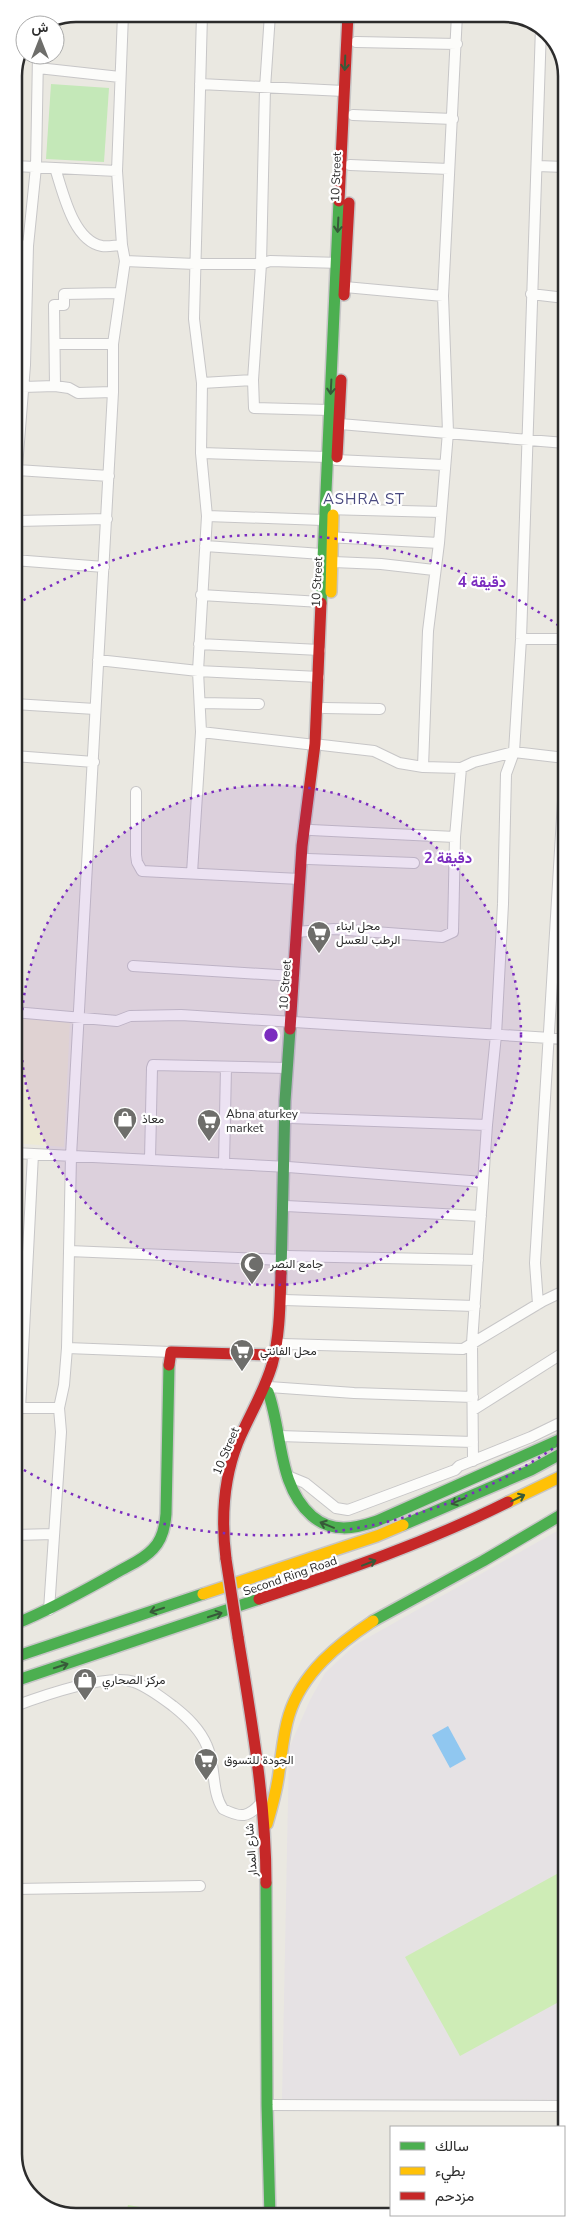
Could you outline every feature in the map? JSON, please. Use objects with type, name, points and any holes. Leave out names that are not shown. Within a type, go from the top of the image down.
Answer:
[{"type":"main road","name":"10 Street","points":[[226,1485],[268,1389],[282,1344],[286,1168],[290,1118],[300,879],[324,708],[333,562],[328,537],[327,512],[332,459],[340,424],[345,287],[341,263],[344,92],[348,23]]},
{"type":"main road","name":"10 Street","points":[[332,459],[329,410],[350,165],[357,23]]},
{"type":"main road","name":"10 Street","points":[[226,1485],[232,1459],[259,1399],[274,1356],[285,1258],[287,1068],[294,1022],[294,976],[308,859],[318,745],[322,554],[328,537]]},
{"type":"main road","points":[[22,1621],[49,1610],[146,1555],[158,1544],[165,1524],[167,1505],[168,1392],[171,1352],[274,1356]]},
{"type":"main road","points":[[268,1389],[274,1405],[285,1474],[290,1491],[298,1504],[326,1526],[344,1530],[361,1528],[558,1441]]},
{"type":"main road","name":"Second Ring Road","points":[[22,1655],[377,1536],[532,1470],[558,1455]]},
{"type":"main road","name":"Second Ring Road","points":[[22,1679],[368,1564],[456,1528],[558,1478]]},
{"type":"main road","name":"شارع المدار","points":[[226,1485],[223,1539],[265,1830],[270,2208]]},
{"type":"main road","points":[[265,1830],[276,1791],[281,1751],[292,1708],[303,1683],[314,1668],[334,1648],[358,1632],[497,1554],[558,1517]]},
{"type":"street","points":[[49,1610],[60,1408],[67,1348],[71,1156],[114,392],[113,344],[119,293],[126,261],[122,245],[117,171],[123,22]]},
{"type":"street","points":[[192,873],[201,732],[198,671],[206,516],[201,453],[202,383],[194,319],[202,22]]},
{"type":"street","points":[[269,22],[265,88],[260,264],[253,380],[254,408],[329,410]]},
{"type":"street","points":[[424,767],[428,631],[434,570],[439,542],[448,432],[443,296],[457,23]]},
{"type":"street","points":[[473,1461],[472,1343],[474,1306],[487,1125],[496,1035],[503,904],[506,774],[514,752],[521,639],[541,38]]},
{"type":"street","points":[[356,42],[457,44]]},
{"type":"street","points":[[22,400],[25,365],[28,246],[36,166],[38,68],[120,77]]},
{"type":"street","points":[[200,84],[344,92]]},
{"type":"street","points":[[353,115],[453,118]]},
{"type":"street","points":[[350,165],[449,169]]},
{"type":"street","points":[[22,166],[117,171]]},
{"type":"street","points":[[537,166],[558,167]]},
{"type":"street","points":[[55,168],[67,205],[79,229],[90,241],[103,246],[122,245]]},
{"type":"street","points":[[22,246],[28,246]]},
{"type":"street","points":[[126,261],[195,264],[260,264],[270,261],[341,263]]},
{"type":"street","points":[[345,287],[443,296]]},
{"type":"street","points":[[55,386],[56,344],[54,305],[64,305],[64,294],[119,293]]},
{"type":"street","points":[[531,294],[558,297]]},
{"type":"street","points":[[56,344],[113,344]]},
{"type":"street","points":[[202,383],[253,380]]},
{"type":"street","points":[[23,387],[55,386],[68,388],[78,393],[114,392]]},
{"type":"street","points":[[340,424],[558,443]]},
{"type":"street","points":[[201,453],[444,464]]},
{"type":"street","points":[[22,477],[109,476]]},
{"type":"street","points":[[206,516],[327,512],[441,512]]},
{"type":"street","points":[[22,521],[107,519]]},
{"type":"street","points":[[328,537],[439,542]]},
{"type":"street","points":[[205,546],[322,554]]},
{"type":"street","points":[[22,561],[104,567]]},
{"type":"street","points":[[333,562],[381,564],[434,570]]},
{"type":"street","points":[[201,595],[321,602]]},
{"type":"street","points":[[521,639],[558,639]]},
{"type":"street","points":[[200,644],[320,650]]},
{"type":"street","points":[[98,660],[198,671],[319,677]]},
{"type":"street","points":[[200,703],[259,704]]},
{"type":"street","points":[[22,704],[95,709]]},
{"type":"street","points":[[324,708],[380,709]]},
{"type":"street","points":[[201,732],[374,750],[399,763],[424,767],[461,768],[474,762],[514,752],[558,757]]},
{"type":"street","points":[[22,757],[94,762]]},
{"type":"street","points":[[299,931],[334,929],[442,937],[453,932],[455,837],[461,768]]},
{"type":"street","points":[[136,792],[136,855],[137,862],[142,871],[300,879]]},
{"type":"street","points":[[311,830],[455,837]]},
{"type":"street","points":[[308,859],[414,863]]},
{"type":"street","points":[[538,1304],[535,1263],[558,894]]},
{"type":"street","points":[[133,966],[294,976]]},
{"type":"street","points":[[22,1013],[117,1022],[130,1016],[182,1015],[558,1038]]},
{"type":"street","points":[[150,1159],[152,1066],[155,1064],[287,1068]]},
{"type":"street","points":[[224,1164],[226,1066]]},
{"type":"street","points":[[290,1118],[487,1125]]},
{"type":"street","points":[[22,1153],[150,1159],[483,1182]]},
{"type":"street","points":[[22,1329],[33,1154]]},
{"type":"street","points":[[286,1206],[481,1216]]},
{"type":"street","points":[[69,1251],[285,1258],[478,1260]]},
{"type":"street","points":[[282,1344],[463,1349],[558,1294]]},
{"type":"street","points":[[284,1300],[474,1306]]},
{"type":"street","points":[[67,1348],[171,1352]]},
{"type":"street","points":[[473,1410],[558,1356]]},
{"type":"street","points":[[268,1389],[472,1397]]},
{"type":"street","points":[[22,1409],[60,1408]]},
{"type":"street","points":[[285,1474],[305,1483],[326,1501],[342,1510],[406,1490],[531,1438],[558,1424]]},
{"type":"street","points":[[279,1436],[473,1442]]},
{"type":"street","points":[[22,1535],[54,1534]]},
{"type":"street","points":[[22,1704],[81,1686],[112,1680],[133,1682],[166,1701],[183,1714],[198,1730],[212,1757],[217,1797],[223,1808],[238,1815],[245,1815],[253,1812],[261,1803]]},
{"type":"street","points":[[22,1889],[200,1886]]},
{"type":"street","points":[[267,2105],[558,2106]]},
{"type":"shaded area","points":[[22,1019],[70,1020],[64,1147],[22,1144]]},
{"type":"shaded area","points":[[558,1531],[558,2100],[282,2099],[289,1748],[310,1700],[325,1673],[355,1645]]},
{"type":"green space","points":[[51,84],[109,88],[104,162],[46,159]]},
{"type":"green space","points":[[558,1873],[558,2002],[460,2056],[405,1957]]},
{"type":"green space","points":[[128,2205],[145,2208],[127,2208]]},
{"type":"water","points":[[448,1726],[466,1759],[450,1768],[432,1735]]},
{"type":"traffic: fast","points":[[321,603],[339,201]]},
{"type":"traffic: fast","points":[[281,1273],[285,1101],[290,1029]]},
{"type":"traffic: fast","points":[[22,1621],[69,1599],[138,1561],[159,1542],[166,1514],[169,1365]]},
{"type":"traffic: fast","points":[[268,1392],[273,1408],[282,1458],[292,1489],[312,1516],[327,1525],[335,1527],[360,1526],[377,1521],[558,1441]]},
{"type":"traffic: fast","points":[[403,1525],[531,1470],[558,1455]]},
{"type":"traffic: fast","points":[[373,1621],[483,1561],[558,1517]]},
{"type":"traffic: fast","points":[[22,1655],[203,1594]]},
{"type":"traffic: fast","points":[[22,1679],[259,1599]]},
{"type":"traffic: fast","points":[[266,1883],[267,2105],[270,2208]]},
{"type":"traffic: slow","points":[[331,592],[333,515]]},
{"type":"traffic: slow","points":[[508,1502],[558,1478]]},
{"type":"traffic: slow","points":[[203,1594],[377,1536],[403,1525]]},
{"type":"traffic: slow","points":[[267,1824],[277,1785],[285,1729],[295,1700],[312,1673],[323,1661],[347,1639],[373,1621]]},
{"type":"traffic: jam","points":[[339,201],[348,23]]},
{"type":"traffic: jam","points":[[344,295],[349,203]]},
{"type":"traffic: jam","points":[[337,457],[341,380]]},
{"type":"traffic: jam","points":[[290,1029],[302,846],[315,744],[321,603]]},
{"type":"traffic: jam","points":[[226,1559],[224,1529],[226,1485],[238,1442],[269,1375],[275,1354],[280,1308],[281,1273]]},
{"type":"traffic: jam","points":[[169,1365],[171,1352],[274,1355]]},
{"type":"traffic: jam","points":[[259,1599],[354,1567],[416,1543],[508,1502]]},
{"type":"traffic: jam","points":[[226,1559],[238,1637]]},
{"type":"traffic: jam","points":[[238,1637],[261,1790],[266,1883]]},
{"type":"place","name":"محل ابناء الرطب للعسل","points":[[319,954]]},
{"type":"place","name":"معاذ","points":[[125,1140]]},
{"type":"place","name":"Abna aturkey market","points":[[209,1142]]},
{"type":"place","name":"جامع النصر","points":[[252,1285]]},
{"type":"place","name":"محل الفانتي","points":[[242,1372]]},
{"type":"place","name":"مركز الصحاري","points":[[85,1701]]},
{"type":"place","name":"الجودة للتسوق","points":[[206,1781]]},
{"type":"district","name":"ASHRA ST","points":[[364,499]]}]
